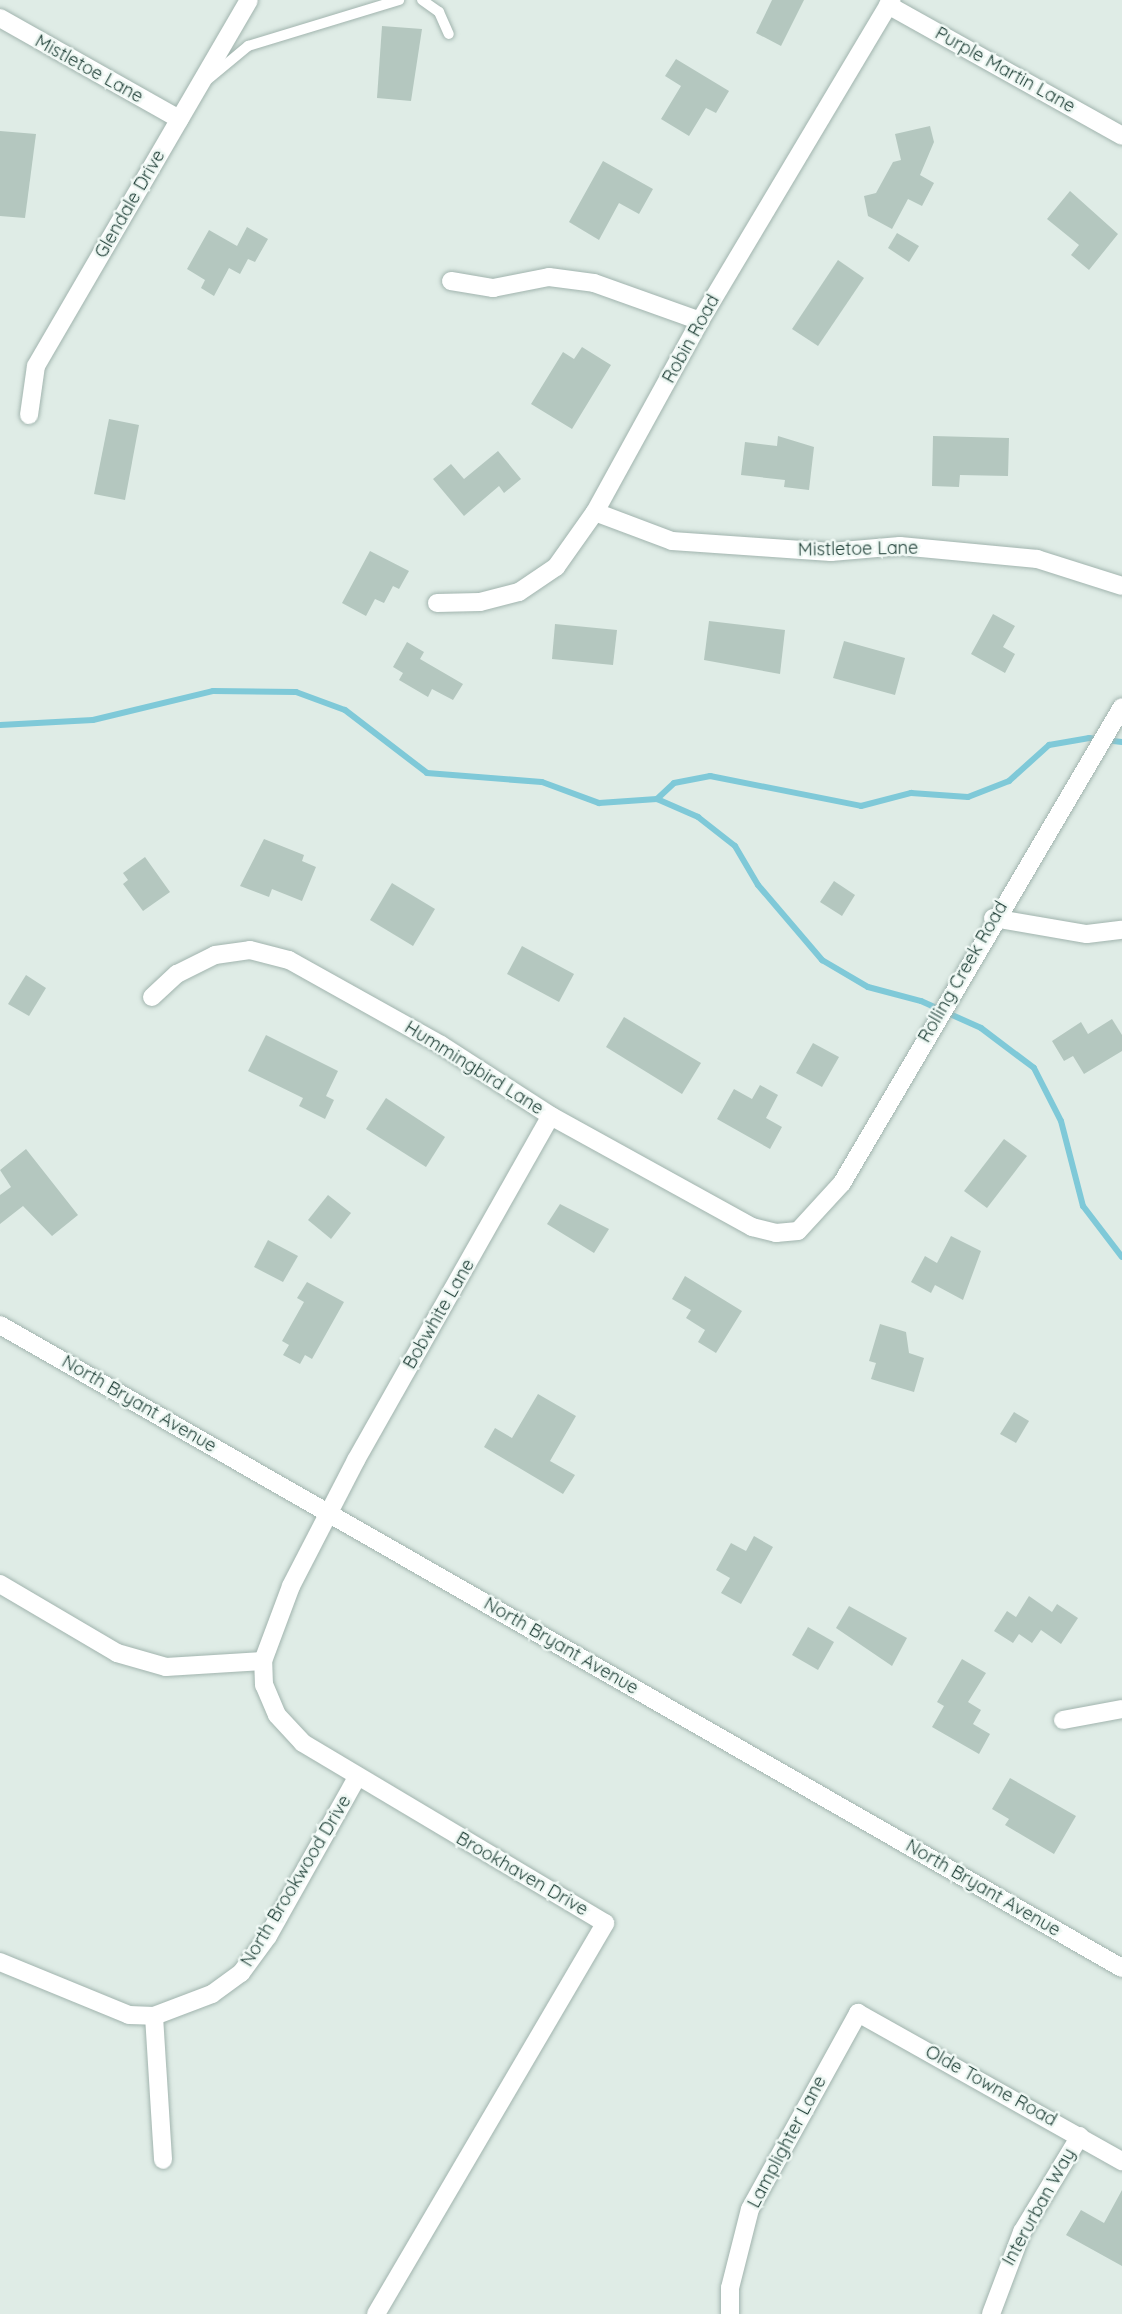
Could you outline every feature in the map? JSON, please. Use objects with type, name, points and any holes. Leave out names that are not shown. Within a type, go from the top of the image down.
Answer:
[{"type":"street","name":"Glendale Drive","points":[[28,415],[36,366],[249,0]]},
{"type":"street","name":"Purple Martin Lane","points":[[890,2],[1122,136]]},
{"type":"street","name":"Robin Road","points":[[437,603],[480,602],[519,592],[556,567],[595,512],[700,321],[890,2]]},
{"type":"street","name":"Mistletoe Lane","points":[[0,18],[179,119]]},
{"type":"street","points":[[451,281],[493,288],[549,277],[594,283],[700,321]]},
{"type":"street","name":"Mistletoe Lane","points":[[595,512],[672,541],[831,552],[900,546],[1037,559],[1122,586]]},
{"type":"street","name":"Rolling Creek Road","points":[[798,1231],[842,1183],[993,918],[1122,707]]},
{"type":"street","points":[[993,918],[1087,934],[1122,930]]},
{"type":"street","name":"Hummingbird Lane","points":[[152,997],[177,974],[215,956],[250,950],[289,960],[441,1045],[551,1116],[752,1227],[776,1233],[798,1231]]},
{"type":"street","name":"Bobwhite Lane","points":[[330,1512],[551,1116]]},
{"type":"street","name":"North Bryant Avenue","points":[[0,1324],[1122,1968]]},
{"type":"street","name":"Brookhaven Drive","points":[[330,1512],[276,1618],[263,1661],[264,1685],[277,1715],[303,1743],[356,1779],[605,1923],[376,2314]]},
{"type":"street","points":[[0,1584],[117,1653],[166,1666],[263,1661]]},
{"type":"street","points":[[1063,1720],[1122,1709]]},
{"type":"street","name":"North Brookwood Drive","points":[[154,2016],[212,1994],[241,1973],[356,1779]]},
{"type":"street","points":[[0,1962],[101,2006],[154,2016],[163,2160]]},
{"type":"street","name":"Olde Towne Road","points":[[858,2013],[1122,2161]]},
{"type":"street","name":"Lamplighter Lane","points":[[730,2314],[730,2288],[750,2209],[858,2013]]},
{"type":"street","name":"Interurban Way","points":[[991,2314],[1022,2232],[1080,2136]]},
{"type":"lane","points":[[200,84],[248,46],[399,0]]},
{"type":"lane","points":[[422,0],[439,12],[450,34]]},
{"type":"building","points":[[772,0],[804,0],[781,46],[756,33]]},
{"type":"building","points":[[382,26],[422,29],[411,101],[377,98]]},
{"type":"building","points":[[676,59],[729,91],[716,113],[706,108],[689,136],[661,119],[681,86],[665,76]]},
{"type":"building","points":[[930,126],[934,142],[920,175],[934,183],[922,206],[908,199],[892,229],[868,216],[864,196],[876,193],[893,162],[901,160],[895,134]]},
{"type":"building","points":[[0,131],[36,134],[25,218],[0,216]]},
{"type":"building","points":[[603,161],[653,189],[639,214],[619,203],[599,240],[569,222]]},
{"type":"building","points":[[1070,191],[1118,234],[1089,270],[1071,255],[1079,245],[1047,219]]},
{"type":"building","points":[[247,227],[268,239],[255,262],[248,259],[240,274],[229,268],[214,296],[201,288],[205,280],[187,269],[209,230],[237,246]]},
{"type":"building","points":[[897,233],[919,246],[909,262],[888,248]]},
{"type":"building","points":[[838,260],[864,278],[818,346],[792,329]]},
{"type":"building","points":[[582,347],[611,365],[572,429],[531,404],[563,352],[574,359]]},
{"type":"building","points":[[109,419],[139,425],[125,500],[94,494]]},
{"type":"building","points":[[778,436],[814,447],[809,490],[784,487],[785,480],[741,475],[745,442],[777,446]]},
{"type":"building","points":[[933,436],[1009,438],[1008,476],[960,475],[959,487],[932,486]]},
{"type":"building","points":[[498,451],[521,479],[504,493],[499,486],[464,516],[433,479],[451,464],[464,479]]},
{"type":"building","points":[[370,551],[409,571],[399,589],[393,586],[384,603],[375,599],[366,616],[342,603]]},
{"type":"building","points":[[993,614],[1015,626],[1003,647],[1015,654],[1005,673],[971,654]]},
{"type":"building","points":[[709,621],[785,630],[780,674],[704,660]]},
{"type":"building","points":[[555,624],[617,630],[613,665],[552,659]]},
{"type":"building","points":[[844,641],[905,658],[895,695],[833,678]]},
{"type":"building","points":[[407,642],[424,652],[420,659],[463,684],[453,700],[432,689],[428,697],[399,680],[403,673],[393,667]]},
{"type":"building","points":[[264,839],[304,855],[302,861],[316,867],[302,901],[272,889],[269,897],[240,886]]},
{"type":"building","points":[[145,857],[170,892],[143,911],[123,884],[128,880],[123,873]]},
{"type":"building","points":[[834,881],[855,895],[842,916],[820,902]]},
{"type":"building","points":[[392,883],[435,909],[413,946],[370,920]]},
{"type":"building","points":[[522,946],[574,974],[559,1002],[507,974]]},
{"type":"building","points":[[26,975],[46,988],[29,1016],[8,1004]]},
{"type":"building","points":[[624,1017],[701,1063],[682,1094],[606,1047]]},
{"type":"building","points":[[1112,1019],[1122,1035],[1122,1051],[1084,1074],[1073,1056],[1064,1061],[1052,1041],[1081,1022],[1088,1034]]},
{"type":"building","points":[[266,1035],[338,1071],[326,1096],[334,1100],[325,1119],[299,1106],[303,1098],[248,1071]]},
{"type":"building","points":[[813,1043],[839,1057],[822,1087],[796,1073]]},
{"type":"building","points":[[760,1085],[778,1095],[766,1118],[782,1127],[770,1149],[717,1119],[734,1089],[752,1099]]},
{"type":"building","points":[[386,1098],[445,1137],[426,1167],[366,1129]]},
{"type":"building","points":[[1004,1139],[1027,1156],[987,1208],[964,1191]]},
{"type":"building","points":[[26,1149],[78,1215],[52,1236],[23,1206],[0,1224],[0,1195],[11,1187],[0,1170]]},
{"type":"building","points":[[328,1195],[351,1213],[331,1239],[308,1220]]},
{"type":"building","points":[[560,1204],[609,1229],[594,1253],[547,1224]]},
{"type":"building","points":[[951,1236],[981,1251],[963,1300],[935,1285],[931,1293],[911,1282],[925,1256],[937,1263]]},
{"type":"building","points":[[268,1240],[298,1256],[283,1282],[254,1267]]},
{"type":"building","points":[[685,1276],[742,1311],[716,1353],[698,1342],[705,1330],[686,1318],[691,1310],[672,1299]]},
{"type":"building","points":[[307,1282],[344,1302],[312,1359],[305,1355],[300,1364],[283,1355],[289,1345],[282,1341],[304,1302],[297,1298]]},
{"type":"building","points":[[880,1324],[906,1332],[909,1353],[924,1358],[914,1392],[871,1379],[876,1363],[869,1361]]},
{"type":"building","points":[[538,1394],[576,1416],[550,1461],[575,1475],[563,1494],[484,1447],[495,1428],[512,1438]]},
{"type":"building","points":[[1014,1412],[1029,1421],[1016,1443],[1000,1434]]},
{"type":"building","points":[[754,1536],[773,1547],[741,1604],[721,1593],[730,1578],[716,1570],[731,1543],[746,1551]]},
{"type":"building","points":[[1029,1596],[1052,1612],[1057,1604],[1078,1618],[1061,1644],[1041,1630],[1032,1643],[1019,1634],[1013,1643],[994,1631],[1007,1611],[1016,1617]]},
{"type":"building","points":[[849,1606],[907,1638],[892,1666],[836,1628]]},
{"type":"building","points":[[808,1627],[834,1642],[818,1670],[792,1655]]},
{"type":"building","points":[[962,1659],[986,1673],[968,1702],[981,1710],[973,1724],[990,1734],[979,1754],[932,1727],[944,1706],[937,1702]]},
{"type":"building","points":[[1010,1778],[1076,1816],[1054,1854],[1005,1825],[1009,1819],[992,1809]]},
{"type":"building","points":[[1122,2190],[1122,2266],[1066,2235],[1081,2210],[1104,2223]]},
{"type":"waterway","points":[[0,725],[93,720],[213,691],[296,692],[345,710],[427,773],[542,782],[599,803],[657,799],[698,817],[735,846],[758,885],[822,960],[868,987],[921,1001],[981,1028],[1034,1068],[1061,1121],[1083,1206],[1122,1257]]},
{"type":"waterway","points":[[657,799],[674,783],[710,776],[861,806],[911,793],[968,797],[1009,781],[1049,745],[1089,738],[1122,742]]}]
